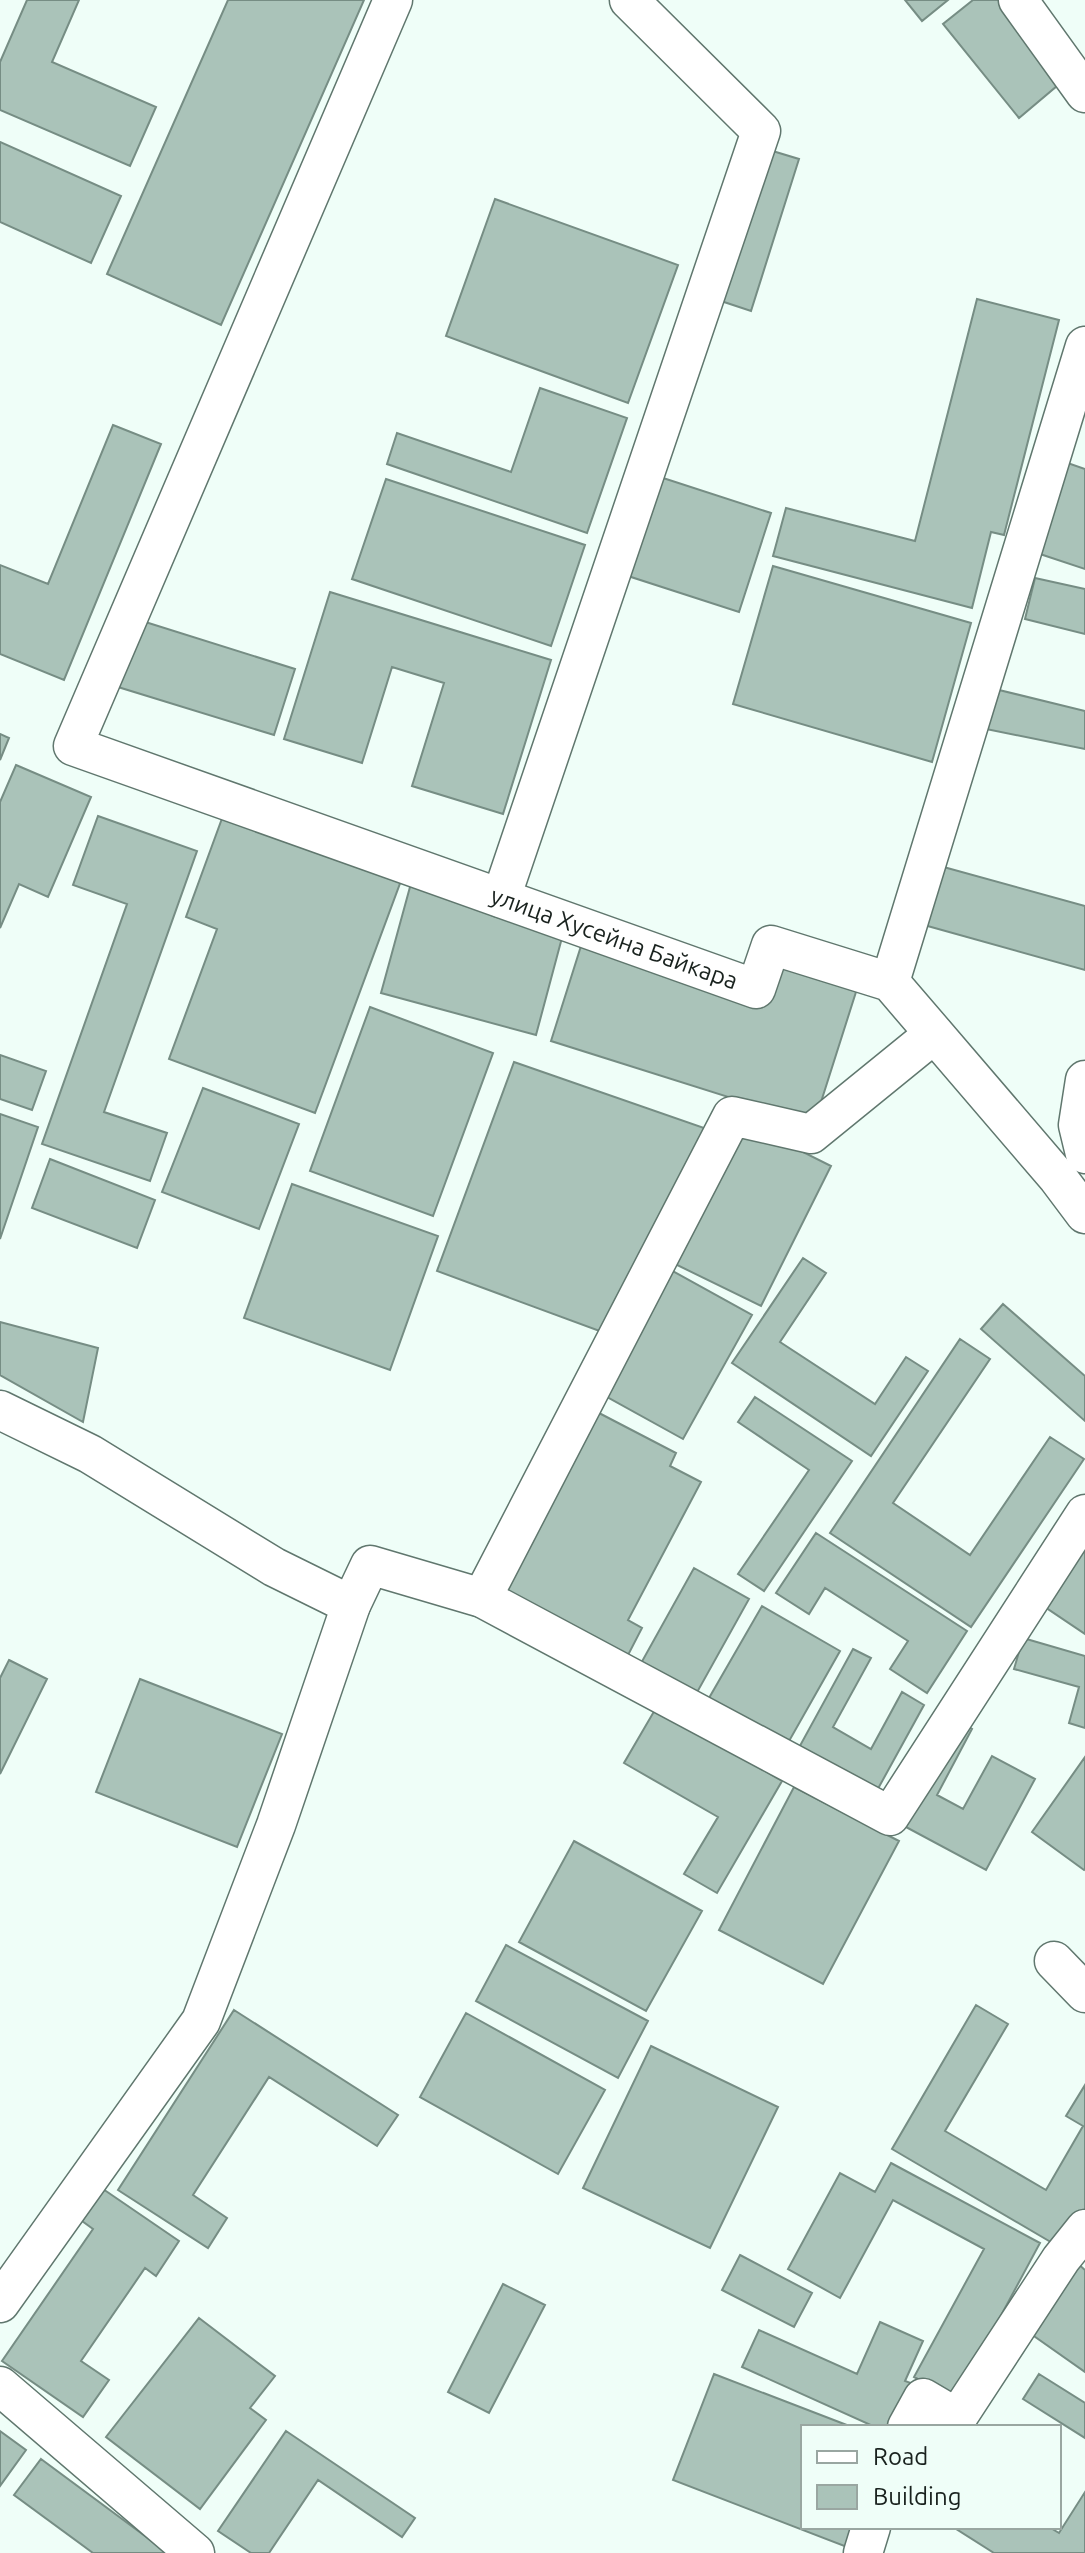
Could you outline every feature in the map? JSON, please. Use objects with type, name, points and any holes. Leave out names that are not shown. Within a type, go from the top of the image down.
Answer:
[{"type":"street","name":"улица Хусейна Байкара","points":[[393,0],[73,746],[756,989],[771,945],[890,982]]},
{"type":"street","points":[[501,898],[761,131],[629,0]]},
{"type":"street","points":[[1018,0],[1085,93]]},
{"type":"street","points":[[1085,346],[890,982],[1058,1178],[1085,1214]]},
{"type":"street","points":[[482,1598],[732,1116],[811,1134],[934,1034]]},
{"type":"street","points":[[1085,1080],[1078,1125],[1085,1154]]},
{"type":"street","points":[[0,1410],[90,1454],[274,1567],[351,1605]]},
{"type":"street","points":[[0,2303],[201,2021],[276,1825],[351,1605],[370,1565],[482,1598],[890,1816],[1085,1514]]},
{"type":"street","points":[[1054,1961],[1085,1993]]},
{"type":"street","points":[[908,2425],[923,2398],[957,2418],[1061,2259],[1085,2229]]},
{"type":"street","points":[[0,2386],[195,2553]]},
{"type":"street","points":[[863,2553],[870,2529]]},
{"type":"building","points":[[27,0],[79,0],[52,62],[156,107],[130,166],[0,110],[0,62]]},
{"type":"building","points":[[228,0],[364,0],[221,325],[107,274]]},
{"type":"building","points":[[905,0],[948,0],[922,21]]},
{"type":"building","points":[[973,0],[999,0],[1064,80],[1019,118],[943,24]]},
{"type":"building","points":[[0,142],[121,196],[91,263],[0,222]]},
{"type":"building","points":[[766,149],[799,159],[751,311],[718,300]]},
{"type":"building","points":[[495,199],[678,265],[628,403],[446,336]]},
{"type":"building","points":[[977,299],[1059,320],[1004,535],[991,532],[972,608],[773,556],[786,508],[915,541]]},
{"type":"building","points":[[540,388],[627,418],[587,533],[387,464],[397,433],[511,472]]},
{"type":"building","points":[[113,425],[161,444],[64,680],[0,654],[0,565],[48,584]]},
{"type":"building","points":[[1059,460],[1085,469],[1085,569],[1028,550]]},
{"type":"building","points":[[660,477],[771,513],[739,612],[628,576]]},
{"type":"building","points":[[386,479],[585,545],[551,646],[352,579]]},
{"type":"building","points":[[773,566],[971,623],[932,762],[733,704]]},
{"type":"building","points":[[1035,578],[1085,589],[1085,634],[1025,619]]},
{"type":"building","points":[[330,592],[551,660],[503,814],[412,786],[444,683],[392,667],[362,763],[284,739]]},
{"type":"building","points":[[139,620],[295,669],[274,735],[118,687]]},
{"type":"building","points":[[995,689],[1085,711],[1085,749],[986,729]]},
{"type":"building","points":[[0,734],[9,738],[0,760]]},
{"type":"building","points":[[16,765],[91,797],[48,897],[19,884],[0,928],[0,802]]},
{"type":"building","points":[[224,813],[402,878],[315,1113],[169,1059],[217,929],[186,917]]},
{"type":"building","points":[[98,816],[197,851],[104,1112],[167,1133],[150,1181],[42,1144],[127,904],[73,885]]},
{"type":"building","points":[[940,866],[1085,906],[1085,970],[924,925]]},
{"type":"building","points":[[413,876],[567,919],[536,1035],[381,993]]},
{"type":"building","points":[[587,927],[752,978],[764,939],[863,970],[814,1124],[551,1041]]},
{"type":"building","points":[[370,1007],[493,1053],[433,1216],[310,1171]]},
{"type":"building","points":[[0,1055],[46,1071],[32,1110],[0,1099]]},
{"type":"building","points":[[514,1062],[707,1129],[605,1333],[437,1271]]},
{"type":"building","points":[[203,1088],[299,1124],[259,1229],[162,1192]]},
{"type":"building","points":[[0,1114],[38,1127],[0,1239]]},
{"type":"building","points":[[741,1121],[831,1166],[761,1306],[671,1262]]},
{"type":"building","points":[[50,1159],[155,1200],[137,1248],[32,1208]]},
{"type":"building","points":[[292,1184],[438,1236],[390,1370],[244,1318]]},
{"type":"building","points":[[803,1258],[826,1273],[780,1342],[875,1404],[906,1357],[928,1371],[871,1456],[732,1363]]},
{"type":"building","points":[[669,1269],[752,1315],[683,1439],[600,1393]]},
{"type":"building","points":[[1003,1304],[1085,1376],[1085,1421],[981,1329]]},
{"type":"building","points":[[0,1322],[98,1348],[83,1422],[0,1375]]},
{"type":"building","points":[[960,1339],[990,1359],[893,1503],[970,1555],[1050,1437],[1084,1459],[971,1627],[830,1533]]},
{"type":"building","points":[[755,1397],[852,1461],[764,1591],[738,1574],[809,1470],[738,1422]]},
{"type":"building","points":[[599,1413],[676,1453],[670,1466],[701,1482],[628,1620],[642,1628],[626,1659],[504,1595]]},
{"type":"building","points":[[816,1533],[967,1631],[927,1693],[890,1669],[908,1641],[825,1588],[809,1614],[776,1593]]},
{"type":"building","points":[[1085,1548],[1085,1634],[1036,1601]]},
{"type":"building","points":[[694,1568],[749,1599],[695,1696],[640,1665]]},
{"type":"building","points":[[762,1606],[840,1651],[784,1750],[705,1705]]},
{"type":"building","points":[[1023,1638],[1085,1656],[1085,1728],[1069,1723],[1079,1687],[1014,1669]]},
{"type":"building","points":[[853,1649],[871,1658],[833,1727],[871,1749],[902,1692],[924,1705],[874,1796],[796,1753]]},
{"type":"building","points":[[9,1660],[47,1679],[0,1774],[0,1678]]},
{"type":"building","points":[[140,1679],[282,1734],[237,1847],[96,1792]]},
{"type":"building","points":[[656,1708],[782,1781],[717,1893],[684,1874],[718,1817],[624,1763]]},
{"type":"building","points":[[947,1715],[972,1729],[937,1795],[963,1809],[992,1756],[1035,1779],[986,1870],[891,1819]]},
{"type":"building","points":[[1085,1757],[1085,1869],[1084,1870],[1032,1832]]},
{"type":"building","points":[[794,1787],[899,1841],[823,1984],[719,1930]]},
{"type":"building","points":[[574,1841],[702,1911],[646,2011],[519,1942]]},
{"type":"building","points":[[506,1945],[648,2021],[618,2078],[476,2001]]},
{"type":"building","points":[[976,2005],[1008,2024],[945,2131],[1046,2190],[1083,2126],[1066,2116],[1085,2085],[1085,2219],[1066,2251],[892,2149]]},
{"type":"building","points":[[234,2010],[398,2115],[377,2146],[269,2077],[193,2195],[227,2218],[208,2248],[118,2190]]},
{"type":"building","points":[[466,2013],[605,2090],[558,2174],[420,2097]]},
{"type":"building","points":[[651,2046],[778,2107],[710,2248],[583,2188]]},
{"type":"building","points":[[891,2163],[1040,2243],[956,2399],[914,2377],[984,2249],[893,2200],[840,2298],[788,2269],[840,2173],[875,2192]]},
{"type":"building","points":[[103,2189],[179,2241],[156,2276],[145,2268],[81,2361],[109,2380],[83,2417],[2,2361],[93,2229],[82,2221]]},
{"type":"building","points":[[740,2255],[812,2293],[794,2327],[722,2290]]},
{"type":"building","points":[[1076,2262],[1085,2270],[1085,2372],[1031,2334]]},
{"type":"building","points":[[503,2284],[545,2305],[489,2413],[448,2392]]},
{"type":"building","points":[[199,2318],[275,2376],[250,2408],[266,2420],[200,2509],[106,2437]]},
{"type":"building","points":[[880,2322],[923,2341],[905,2381],[916,2385],[898,2425],[871,2425],[742,2367],[759,2330],[857,2374]]},
{"type":"building","points":[[714,2374],[847,2425],[801,2425],[801,2529],[854,2529],[847,2547],[673,2480]]},
{"type":"building","points":[[1039,2374],[1085,2403],[1085,2438],[1023,2399]]},
{"type":"building","points":[[0,2431],[26,2450],[0,2486]]},
{"type":"building","points":[[286,2431],[415,2518],[402,2537],[318,2480],[269,2553],[251,2553],[218,2531]]},
{"type":"building","points":[[41,2459],[168,2553],[93,2553],[14,2495]]},
{"type":"building","points":[[1085,2492],[1085,2553],[994,2553],[956,2529],[1052,2529],[1059,2533]]}]
